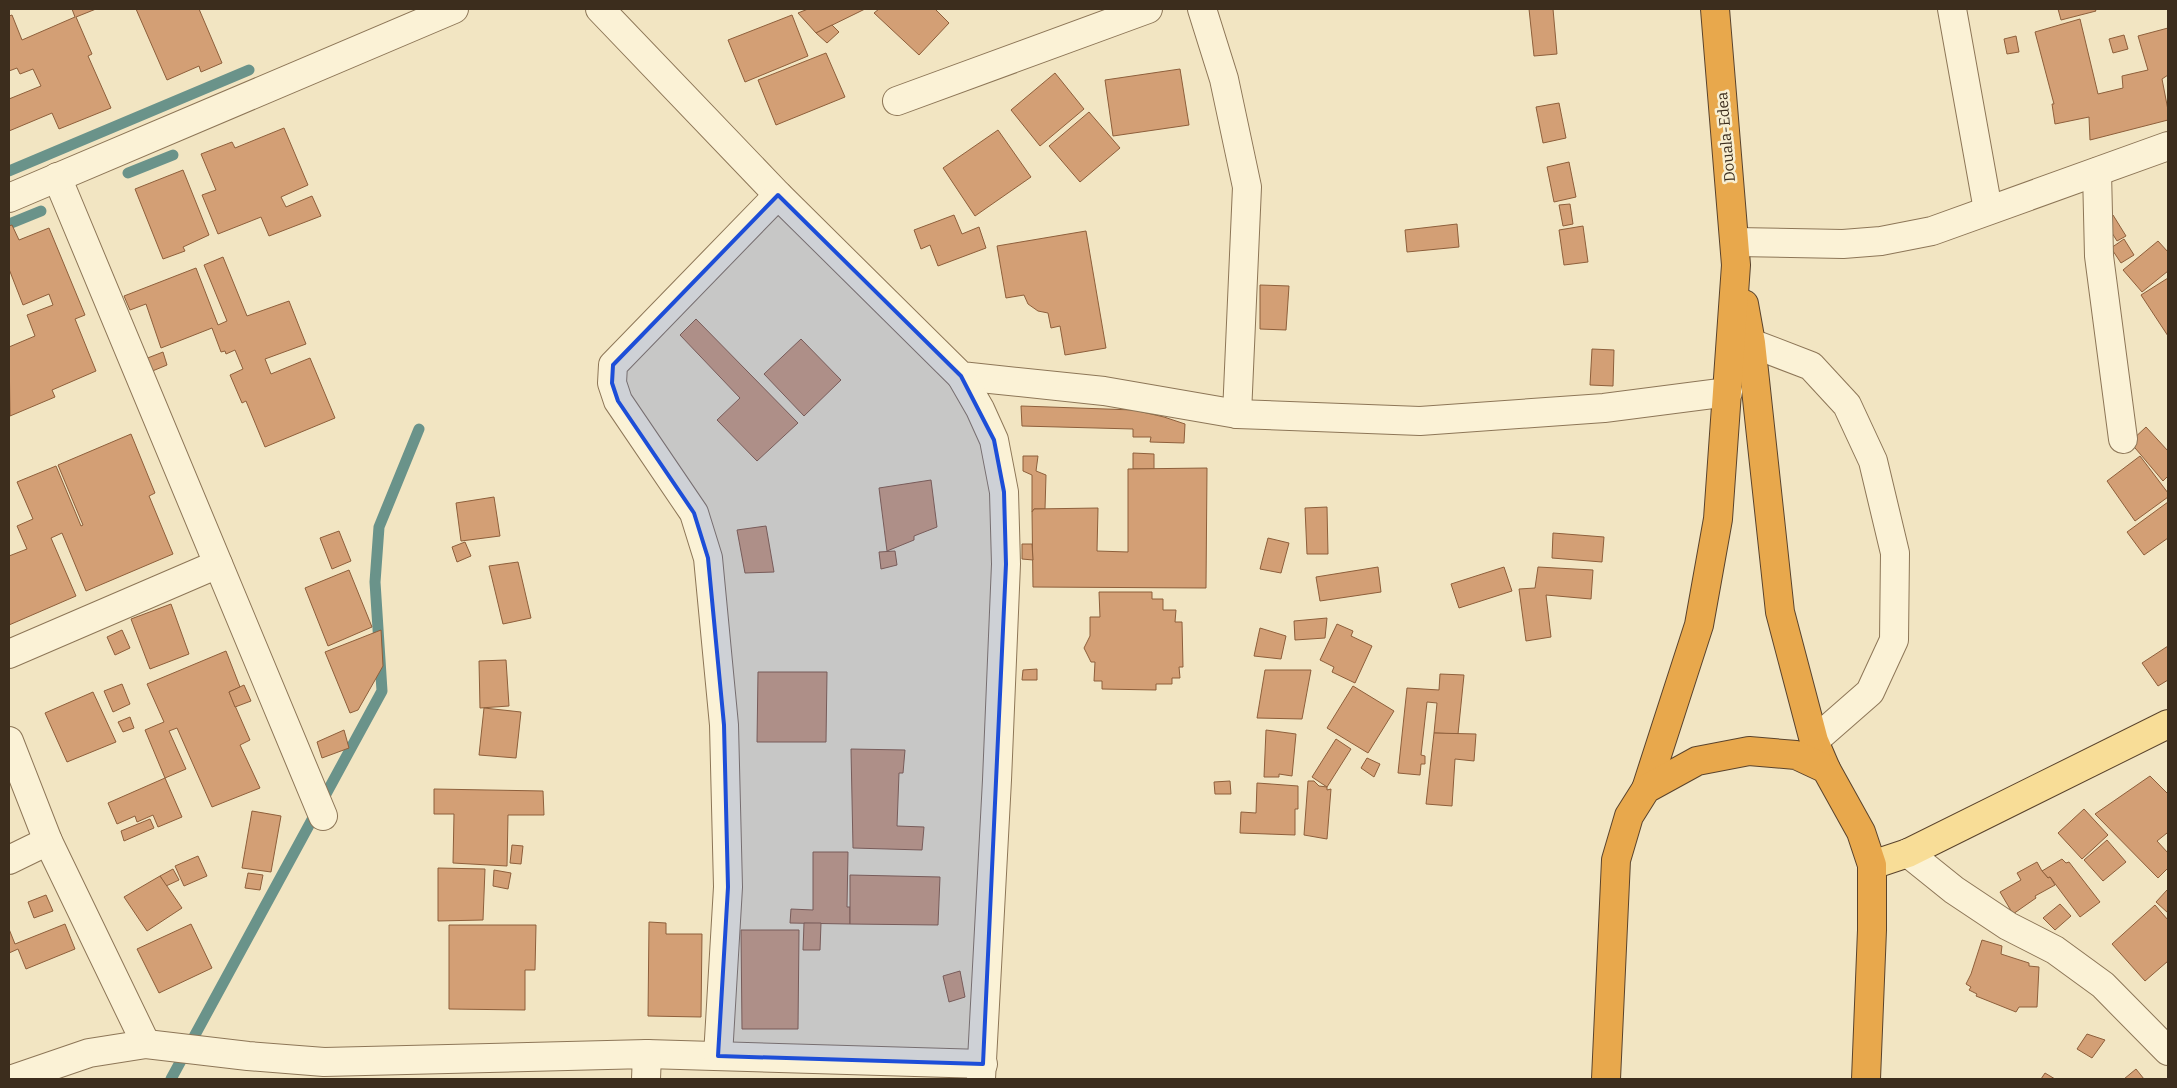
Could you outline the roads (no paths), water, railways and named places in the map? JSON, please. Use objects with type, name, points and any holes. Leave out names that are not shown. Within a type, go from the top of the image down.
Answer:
[{"type":"highway","name":"Douala-Edea","points":[[1715,9],[1736,254]]},
{"type":"highway","points":[[1736,254],[1751,343],[1780,612],[1814,741],[1826,770],[1861,832],[1872,865],[1872,930],[1866,1079]]},
{"type":"highway","points":[[1606,1079],[1616,860],[1629,816],[1646,789],[1699,625],[1718,519],[1736,254]]},
{"type":"highway","points":[[1646,789],[1697,761],[1749,751],[1796,755],[1826,770]]},
{"type":"main road","points":[[1872,865],[1908,853],[2168,724]]},
{"type":"street","points":[[9,198],[454,9]]},
{"type":"street","points":[[13,1079],[89,1053],[146,1044],[248,1056],[323,1070],[646,1067],[718,1056],[982,1071],[1006,564],[1004,492],[994,440],[980,409],[961,376],[778,195],[600,9]]},
{"type":"street","points":[[897,101],[1148,9]]},
{"type":"street","points":[[1202,9],[1224,79],[1247,187],[1237,414]]},
{"type":"street","points":[[1952,9],[1988,210]]},
{"type":"street","points":[[1736,254],[1881,241],[1932,231],[2168,146]]},
{"type":"street","points":[[2097,172],[2100,256],[2124,439]]},
{"type":"street","points":[[57,177],[323,816]]},
{"type":"street","points":[[718,1056],[728,887],[724,725],[708,558],[694,513],[618,401],[612,383],[613,365],[778,195]]},
{"type":"street","points":[[1751,343],[1811,366],[1847,405],[1874,462],[1895,553],[1894,640],[1870,692],[1814,741]]},
{"type":"street","points":[[961,376],[1104,390],[1237,414],[1420,421],[1604,408],[1728,392]]},
{"type":"street","points":[[9,654],[218,564]]},
{"type":"street","points":[[9,741],[48,841],[146,1044]]},
{"type":"street","points":[[9,860],[48,841]]},
{"type":"street","points":[[1908,853],[1961,895],[2008,926],[2055,950],[2103,985],[2168,1050]]},
{"type":"waterway","points":[[9,171],[249,70]]},
{"type":"waterway","points":[[128,173],[173,155]]},
{"type":"waterway","points":[[9,224],[41,211]]},
{"type":"waterway","points":[[171,1079],[382,691],[375,582],[379,527],[419,429]]}]
